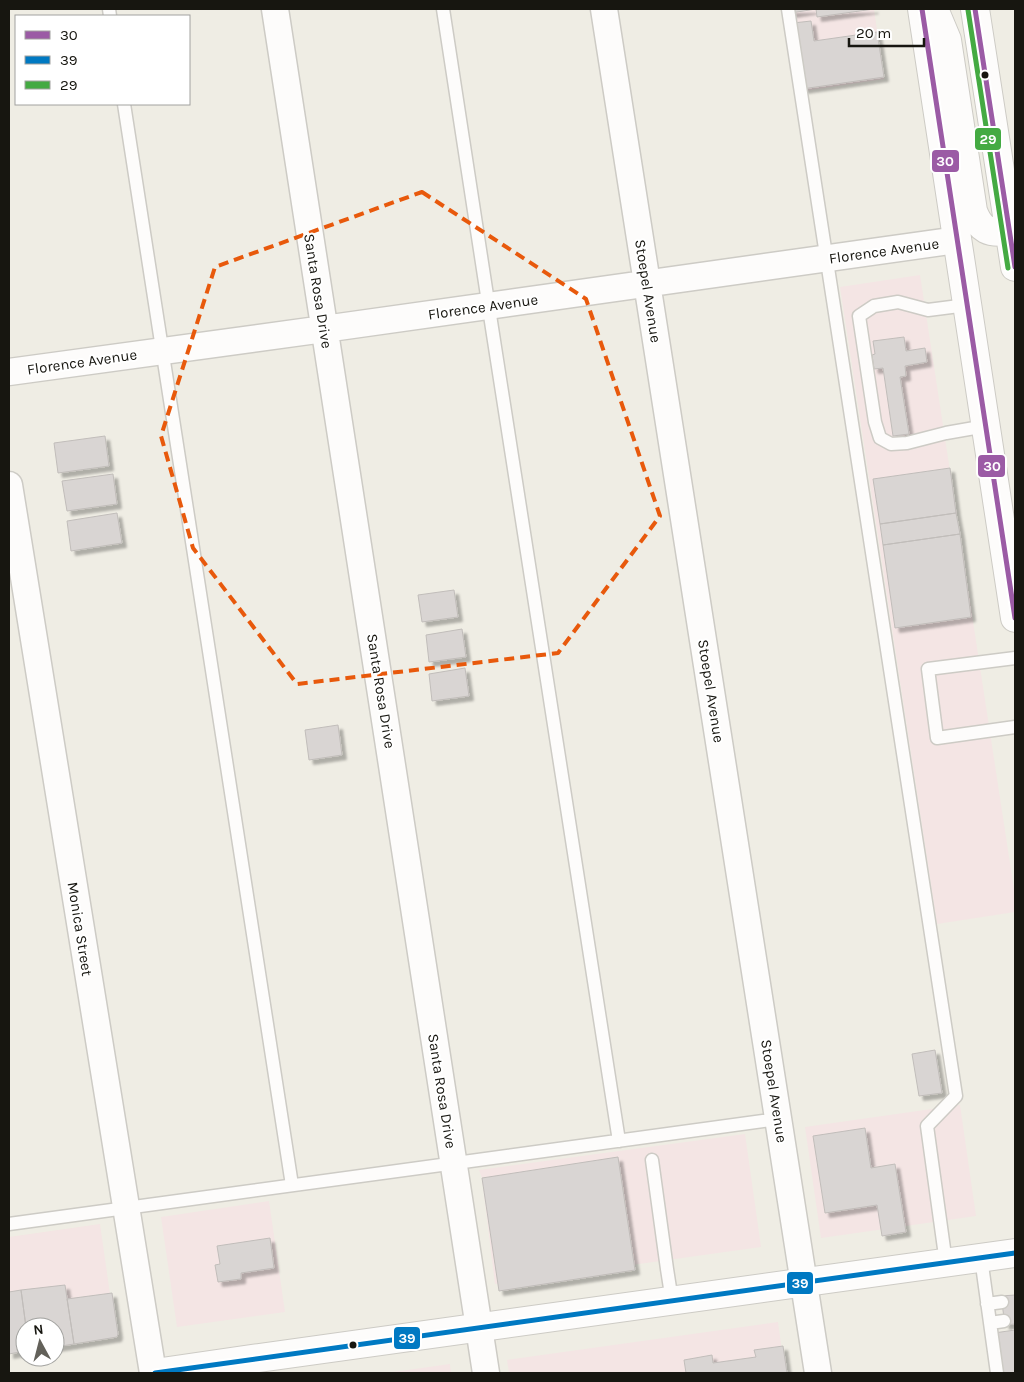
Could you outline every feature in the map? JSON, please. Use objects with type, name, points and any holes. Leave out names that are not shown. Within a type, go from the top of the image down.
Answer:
[{"type":"street","name":"Santa Rosa Drive","points":[[275,9],[486,1373]]},
{"type":"street","name":"Stoepel Avenue","points":[[604,9],[818,1373]]},
{"type":"street","points":[[922,9],[986,426],[1005,482],[1015,618]]},
{"type":"street","points":[[934,9],[947,40],[973,211],[976,219],[985,229],[997,232],[1012,230]]},
{"type":"street","points":[[976,9],[1008,182],[1015,267]]},
{"type":"street","name":"Florence Avenue","points":[[9,372],[957,240]]},
{"type":"street","name":"Monica Street","points":[[9,485],[154,1373]]},
{"type":"street","points":[[154,1373],[1015,1253]]},
{"type":"lane","points":[[443,9],[619,1141]]},
{"type":"lane","points":[[788,9],[956,1096],[928,1126],[946,1263]]},
{"type":"lane","points":[[124,105],[292,1185]]},
{"type":"lane","points":[[967,305],[928,310],[898,302],[874,306],[859,316],[875,422],[880,438],[891,444],[907,443],[946,433],[986,426]]},
{"type":"lane","points":[[1015,658],[928,669],[937,738],[1015,727]]},
{"type":"lane","points":[[9,1224],[778,1119]]},
{"type":"lane","points":[[652,1160],[672,1301]]},
{"type":"lane","points":[[981,1258],[997,1373]]},
{"type":"lane","points":[[987,1304],[1002,1302]]},
{"type":"lane","points":[[990,1323],[1004,1321]]},
{"type":"highlighted area","points":[[422,192],[586,299],[660,516],[558,653],[297,684],[193,548],[161,436],[215,267]]},
{"type":"shaded area","points":[[793,9],[874,9],[884,79],[805,91]]},
{"type":"shaded area","points":[[920,275],[1015,896],[1015,912],[937,924],[840,287]]},
{"type":"shaded area","points":[[960,1105],[976,1216],[821,1238],[805,1127]]},
{"type":"shaded area","points":[[745,1134],[761,1247],[495,1284],[482,1178],[479,1170]]},
{"type":"shaded area","points":[[269,1201],[285,1312],[177,1327],[161,1217]]},
{"type":"shaded area","points":[[100,1224],[116,1336],[65,1328],[65,1317],[15,1317],[15,1351],[9,1352],[9,1237]]},
{"type":"shaded area","points":[[778,1322],[785,1373],[509,1373],[507,1360]]},
{"type":"shaded area","points":[[450,1364],[451,1373],[386,1373]]},
{"type":"building","points":[[791,9],[816,9],[791,13]]},
{"type":"building","points":[[816,9],[874,9],[817,17]]},
{"type":"building","points":[[811,21],[814,41],[877,32],[884,77],[802,89],[793,23]]},
{"type":"building","points":[[904,337],[906,351],[925,348],[927,362],[905,366],[906,376],[900,377],[909,434],[893,436],[883,368],[874,369],[872,355],[875,354],[873,341]]},
{"type":"building","points":[[105,436],[109,466],[58,473],[54,443]]},
{"type":"building","points":[[950,468],[956,513],[880,524],[873,479]]},
{"type":"building","points":[[113,474],[117,504],[67,511],[62,481]]},
{"type":"building","points":[[117,513],[122,543],[71,551],[67,521]]},
{"type":"building","points":[[956,513],[960,534],[883,545],[880,524]]},
{"type":"building","points":[[960,534],[971,617],[895,628],[883,545]]},
{"type":"building","points":[[454,590],[458,617],[422,622],[418,595]]},
{"type":"building","points":[[462,629],[466,657],[429,662],[426,635]]},
{"type":"building","points":[[465,668],[469,696],[432,701],[429,674]]},
{"type":"building","points":[[338,725],[342,755],[309,760],[305,730]]},
{"type":"building","points":[[935,1050],[942,1093],[919,1096],[912,1054]]},
{"type":"building","points":[[865,1128],[871,1168],[895,1164],[906,1232],[882,1236],[877,1205],[825,1213],[813,1136]]},
{"type":"building","points":[[618,1157],[635,1270],[499,1291],[482,1178]]},
{"type":"building","points":[[270,1238],[274,1268],[241,1273],[241,1279],[218,1282],[215,1265],[220,1264],[217,1246]]},
{"type":"building","points":[[65,1285],[74,1344],[65,1345],[65,1317],[25,1317],[21,1290]]},
{"type":"building","points":[[21,1290],[25,1317],[15,1317],[15,1353],[9,1354],[9,1292]]},
{"type":"building","points":[[112,1293],[117,1337],[74,1344],[67,1299]]},
{"type":"building","points":[[1015,1295],[1015,1324],[1005,1325],[1001,1296]]},
{"type":"building","points":[[1015,1330],[1015,1373],[999,1373],[994,1333]]},
{"type":"building","points":[[783,1346],[787,1373],[686,1373],[684,1360],[712,1355],[713,1363],[756,1357],[754,1350]]},
{"type":"transit line","name":"30","points":[[922,9],[1015,618]]},
{"type":"transit line","name":"30","points":[[975,9],[1015,267]]},
{"type":"transit line","name":"29","points":[[968,10],[1008,268]]},
{"type":"transit line","name":"39","points":[[155,1373],[1015,1253]]}]
